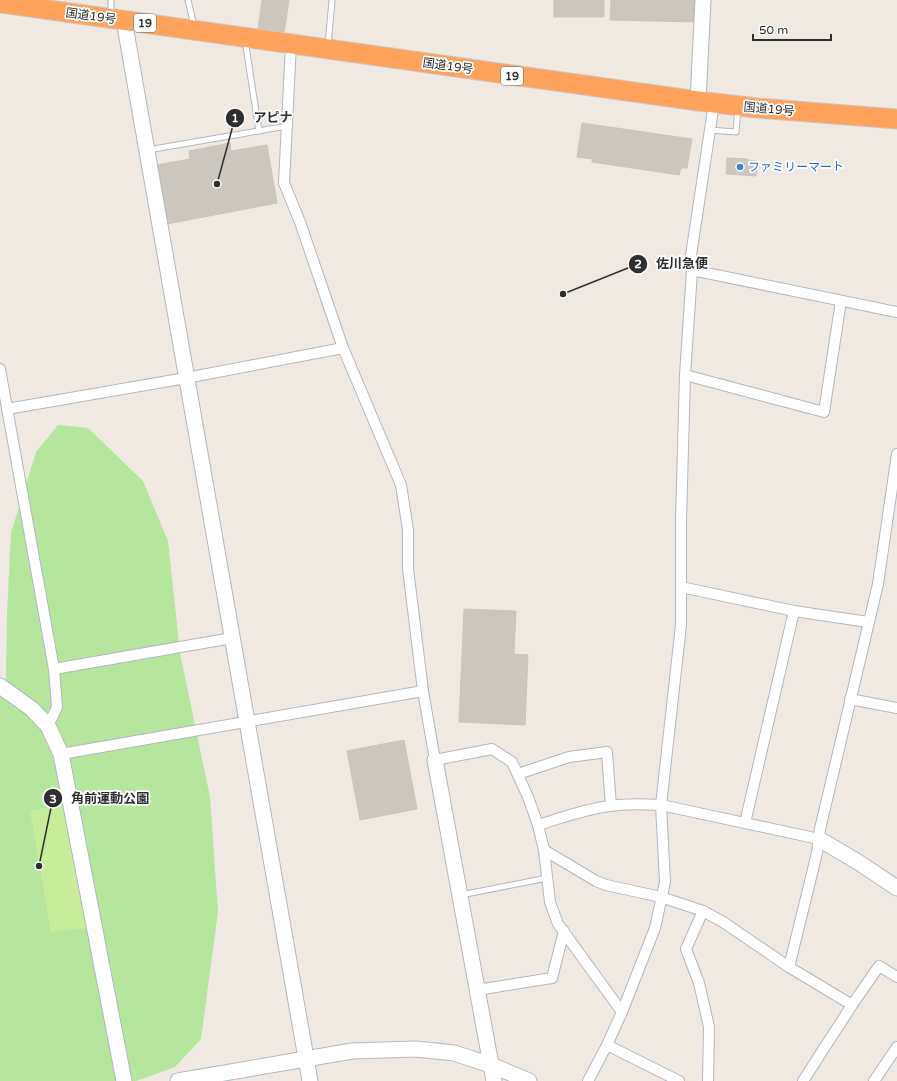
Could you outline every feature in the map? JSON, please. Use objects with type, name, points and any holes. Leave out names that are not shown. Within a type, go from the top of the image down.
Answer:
[{"type":"highway","name":"国道19号","points":[[0,3],[115,13],[195,30],[244,38],[706,102],[897,119]]},
{"type":"street","points":[[588,1081],[608,1045],[655,928],[665,882],[660,805],[681,625],[680,520],[685,374],[692,270],[690,262],[709,130],[706,102],[703,0]]},
{"type":"street","points":[[115,13],[146,150],[310,1081]]},
{"type":"street","points":[[291,44],[284,183],[300,222],[343,348],[401,486],[408,530],[408,569],[422,691],[494,1081]]},
{"type":"street","points":[[692,270],[897,312]]},
{"type":"street","points":[[685,374],[824,412],[841,301]]},
{"type":"street","points":[[7,409],[186,378],[343,348]]},
{"type":"street","points":[[0,369],[54,669],[57,707],[48,726]]},
{"type":"street","points":[[789,967],[816,860],[820,830],[878,584],[894,493],[897,454]]},
{"type":"street","points":[[680,587],[794,611],[868,622]]},
{"type":"street","points":[[745,823],[794,611]]},
{"type":"street","points":[[54,669],[232,638]]},
{"type":"street","points":[[0,686],[32,710],[48,726],[61,754],[124,1081]]},
{"type":"street","points":[[61,754],[422,691]]},
{"type":"street","points":[[850,699],[897,708]]},
{"type":"street","points":[[435,760],[492,749],[512,762],[528,797],[538,825],[544,850],[550,902],[558,924],[622,1012]]},
{"type":"street","points":[[518,774],[569,757],[607,752],[611,806]]},
{"type":"street","points":[[538,825],[577,813],[611,806],[637,804],[660,805],[820,839],[897,888]]},
{"type":"street","points":[[544,850],[596,881],[606,885],[662,896],[703,911],[723,922],[789,967],[852,1005]]},
{"type":"street","points":[[703,911],[686,949],[699,983],[709,1027],[708,1081]]},
{"type":"street","points":[[477,990],[552,978],[564,931]]},
{"type":"street","points":[[803,1081],[879,966],[897,977]]},
{"type":"street","points":[[608,1045],[679,1081]]},
{"type":"street","points":[[874,1081],[897,1046]]},
{"type":"street","points":[[178,1081],[352,1051],[416,1049],[454,1053],[491,1065],[529,1081]]},
{"type":"lane","points":[[188,0],[195,30]]},
{"type":"lane","points":[[327,49],[332,0]]},
{"type":"lane","points":[[244,38],[259,130]]},
{"type":"lane","points":[[709,130],[736,132],[739,106]]},
{"type":"lane","points":[[146,150],[287,126]]},
{"type":"lane","points":[[460,895],[547,878]]},
{"type":"green space","points":[[58,425],[88,428],[143,481],[168,541],[180,653],[210,797],[218,912],[201,1039],[175,1067],[136,1081],[0,1081],[0,693],[7,697],[7,614],[11,533],[36,452]]},
{"type":"green space","points":[[66,804],[88,928],[51,932],[30,811]]},
{"type":"building","points":[[262,0],[289,0],[284,33],[258,29]]},
{"type":"building","points":[[554,0],[604,0],[604,17],[554,17]]},
{"type":"building","points":[[611,0],[697,0],[697,22],[610,20]]},
{"type":"building","points":[[582,123],[692,139],[687,168],[681,168],[679,175],[592,162],[592,159],[577,157]]},
{"type":"building","points":[[230,143],[231,151],[267,145],[277,203],[167,224],[157,165],[190,159],[189,151]]},
{"type":"building","points":[[727,158],[757,161],[756,176],[726,174]]},
{"type":"building","points":[[464,609],[516,611],[514,654],[528,655],[525,725],[459,722]]},
{"type":"building","points":[[404,740],[417,809],[360,820],[347,751]]},
{"type":"place","name":"ファミリーマート","points":[[740,167]]},
{"type":"place","name":"アピナ","points":[[217,184]]},
{"type":"place","name":"佐川急便","points":[[563,294]]},
{"type":"place","name":"角前運動公園","points":[[39,866]]}]
